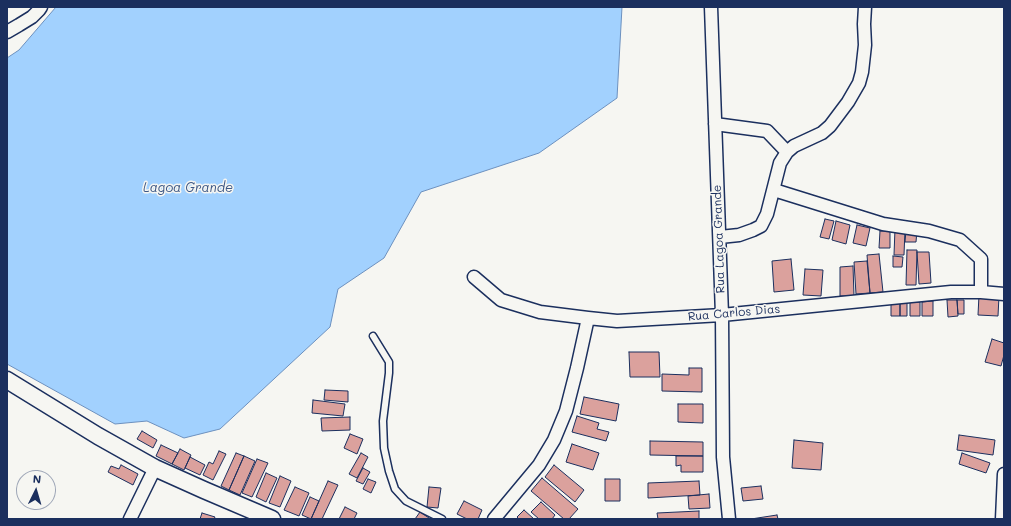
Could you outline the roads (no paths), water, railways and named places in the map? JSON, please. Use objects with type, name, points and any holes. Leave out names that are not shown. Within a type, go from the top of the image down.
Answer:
[{"type":"street","points":[[7,32],[32,17],[41,7]]},
{"type":"street","name":"Rua Lagoa Grande","points":[[711,7],[720,237],[723,457],[729,519]]},
{"type":"street","points":[[720,237],[739,235],[761,226],[767,214],[780,163],[787,152],[794,146],[822,133],[830,126],[848,102],[859,84],[862,72],[864,58],[865,7]]},
{"type":"street","points":[[715,124],[766,131],[787,152]]},
{"type":"street","points":[[774,190],[883,224],[929,231],[960,240],[981,259],[981,292]]},
{"type":"street","name":"Rua Carlos Dias","points":[[474,277],[501,300],[540,312],[617,321],[722,315],[951,292],[1004,294]]},
{"type":"street","points":[[494,519],[540,465],[554,440],[566,411],[588,318]]},
{"type":"street","points":[[7,380],[98,436],[155,468],[272,519]]},
{"type":"street","points":[[130,519],[155,468]]},
{"type":"street","points":[[1002,519],[1004,474]]},
{"type":"lane","points":[[373,336],[389,362],[383,421],[384,448],[395,489],[406,501],[442,519]]},
{"type":"water","name":"Lagoa Grande","points":[[56,7],[622,7],[617,98],[539,153],[421,192],[384,258],[338,289],[330,327],[220,429],[184,438],[147,421],[115,424],[7,364],[7,58],[19,50]]}]
